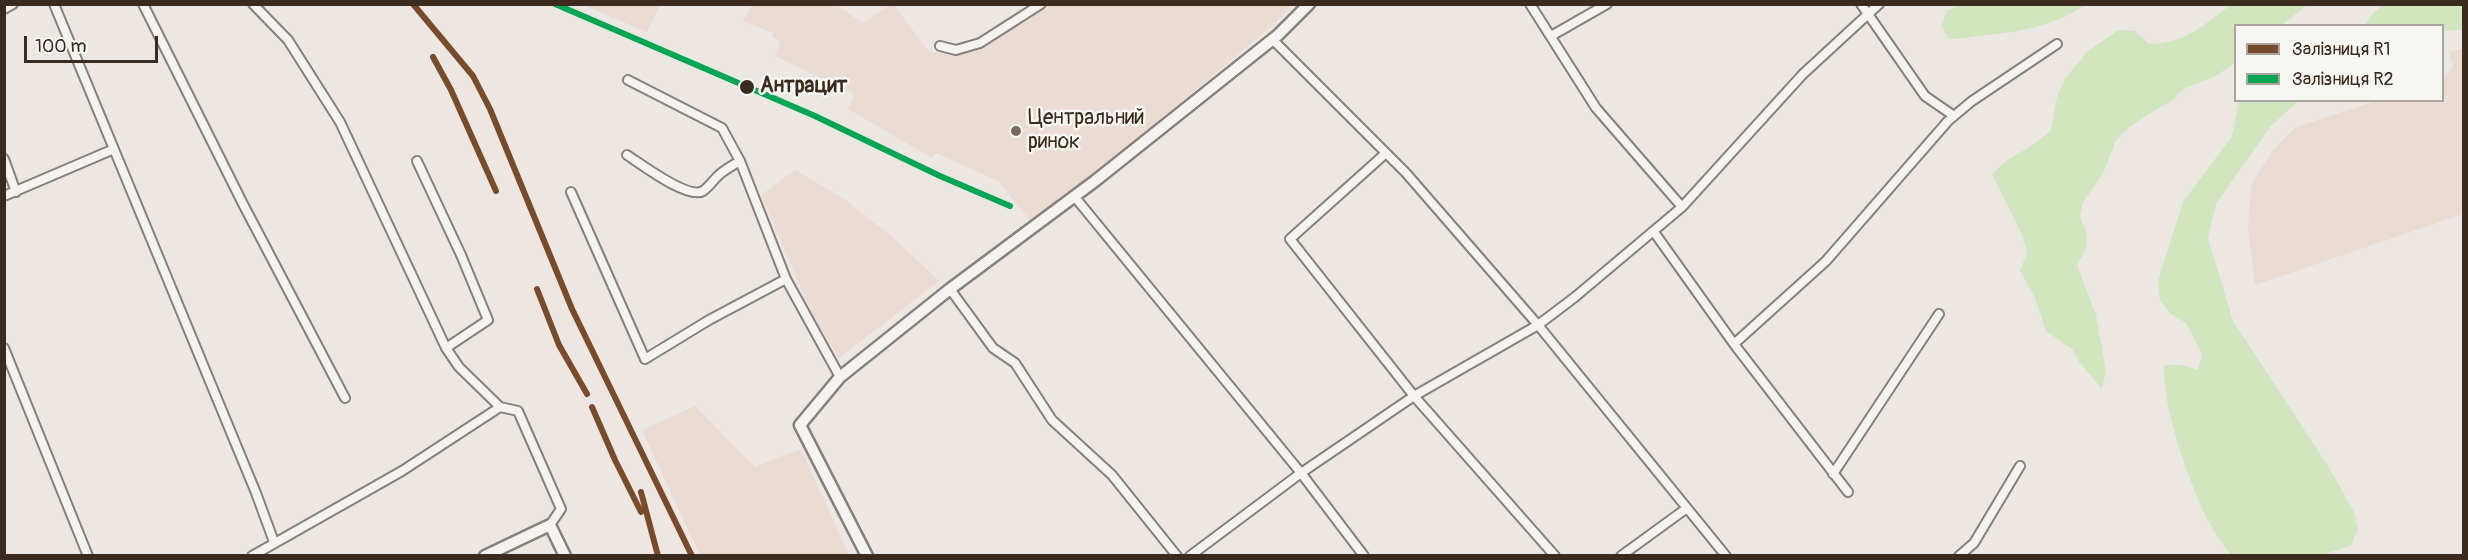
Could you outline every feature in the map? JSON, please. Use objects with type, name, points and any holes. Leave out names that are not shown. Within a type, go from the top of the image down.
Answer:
[{"type":"street","points":[[4,9],[13,4]]},
{"type":"street","points":[[54,4],[274,542]]},
{"type":"street","points":[[143,4],[243,204],[345,398]]},
{"type":"street","points":[[253,4],[288,40],[340,122],[446,348],[459,368],[500,407],[518,411],[561,509],[550,525],[485,555]]},
{"type":"street","points":[[940,46],[956,50],[980,43],[1041,4]]},
{"type":"street","points":[[867,555],[800,426],[840,378],[950,289],[1074,196],[1272,39],[1309,4]]},
{"type":"street","points":[[1530,4],[1596,108],[1682,207]]},
{"type":"street","points":[[1551,36],[1607,4]]},
{"type":"street","points":[[1861,4],[1925,96],[1954,116]]},
{"type":"street","points":[[1190,555],[1300,473],[1414,396],[1538,326],[1682,207],[1803,74],[1879,4]]},
{"type":"street","points":[[1272,39],[1406,173],[1538,326],[1726,555]]},
{"type":"street","points":[[1734,344],[1826,261],[1954,116],[1972,101],[2057,44]]},
{"type":"street","points":[[628,80],[722,128],[740,161],[786,279],[840,378]]},
{"type":"street","points":[[4,196],[114,149]]},
{"type":"street","points":[[1386,153],[1290,239],[1414,396],[1555,555]]},
{"type":"street","points":[[627,155],[677,186],[696,193],[702,192],[740,161]]},
{"type":"street","points":[[4,159],[16,192]]},
{"type":"street","points":[[417,161],[461,255],[488,320],[446,348]]},
{"type":"street","points":[[571,192],[645,359],[709,320],[786,279]]},
{"type":"street","points":[[1074,196],[1364,555]]},
{"type":"street","points":[[1654,232],[1734,344],[1848,492]]},
{"type":"street","points":[[950,289],[993,348],[1015,363],[1052,420],[1112,475],[1178,555]]},
{"type":"street","points":[[1833,474],[1939,314]]},
{"type":"street","points":[[4,348],[88,555]]},
{"type":"street","points":[[252,555],[402,471],[500,407]]},
{"type":"street","points":[[1959,555],[1974,543],[2020,466]]},
{"type":"street","points":[[1621,555],[1687,507]]},
{"type":"street","points":[[550,525],[565,555]]},
{"type":"shaded area","name":"Центральний ринок","points":[[834,4],[863,23],[890,5],[894,5],[929,52],[956,54],[972,47],[977,50],[1020,19],[1025,23],[1050,5],[1292,5],[1274,24],[1034,225],[998,181],[936,153],[932,158],[848,109],[854,94],[775,56],[780,41],[772,37],[773,33],[743,21],[752,5]]},
{"type":"shaded area","points":[[583,5],[660,5],[647,32]]},
{"type":"shaded area","points":[[2463,48],[2463,214],[2255,285],[2248,230],[2251,184],[2274,149],[2296,127],[2373,102],[2444,102],[2444,78],[2453,66],[2449,52]]},
{"type":"shaded area","points":[[795,170],[843,198],[896,240],[939,281],[839,358],[810,310],[761,195]]},
{"type":"shaded area","points":[[695,406],[755,467],[801,449],[849,555],[700,555],[642,430]]},
{"type":"green space","points":[[2385,4],[2463,5],[2463,30],[2444,31],[2444,24],[2366,24],[2373,13]]},
{"type":"green space","points":[[1960,5],[2085,5],[2062,18],[2038,26],[2012,32],[1949,39],[1941,25],[1948,10]]},
{"type":"green space","points":[[2231,5],[2307,5],[2283,24],[2234,24],[2234,64],[2214,77],[2183,89],[2171,102],[2128,128],[2116,141],[2103,173],[2083,202],[2080,217],[2087,234],[2085,251],[2077,265],[2096,315],[2106,371],[2102,389],[2080,363],[2072,349],[2046,331],[2035,298],[2020,270],[2027,254],[2023,237],[1992,174],[2005,162],[2037,142],[2051,130],[2057,97],[2065,79],[2088,51],[2118,30],[2135,31],[2149,44],[2173,41],[2202,26]]},
{"type":"green space","points":[[2239,102],[2297,102],[2270,127],[2216,204],[2208,238],[2233,321],[2328,466],[2354,512],[2358,528],[2351,546],[2321,555],[2231,555],[2211,527],[2199,501],[2184,463],[2167,401],[2164,365],[2182,365],[2198,370],[2202,354],[2186,323],[2171,314],[2160,300],[2158,281],[2183,202],[2232,136]]},
{"type":"rail line","name":"R1","points":[[413,4],[473,76],[490,109],[572,309],[692,556]]},
{"type":"rail line","name":"R2","points":[[555,4],[815,116],[940,176],[1010,206]]},
{"type":"rail line","name":"R1","points":[[433,57],[451,90],[496,191]]},
{"type":"rail line","name":"R1","points":[[537,289],[559,345],[587,394]]},
{"type":"rail line","name":"R1","points":[[592,407],[641,512]]},
{"type":"rail line","name":"R1","points":[[641,492],[658,556]]},
{"type":"place","name":"Антрацит","points":[[747,87]]},
{"type":"place","name":"Центральний ринок","points":[[1016,131]]}]
